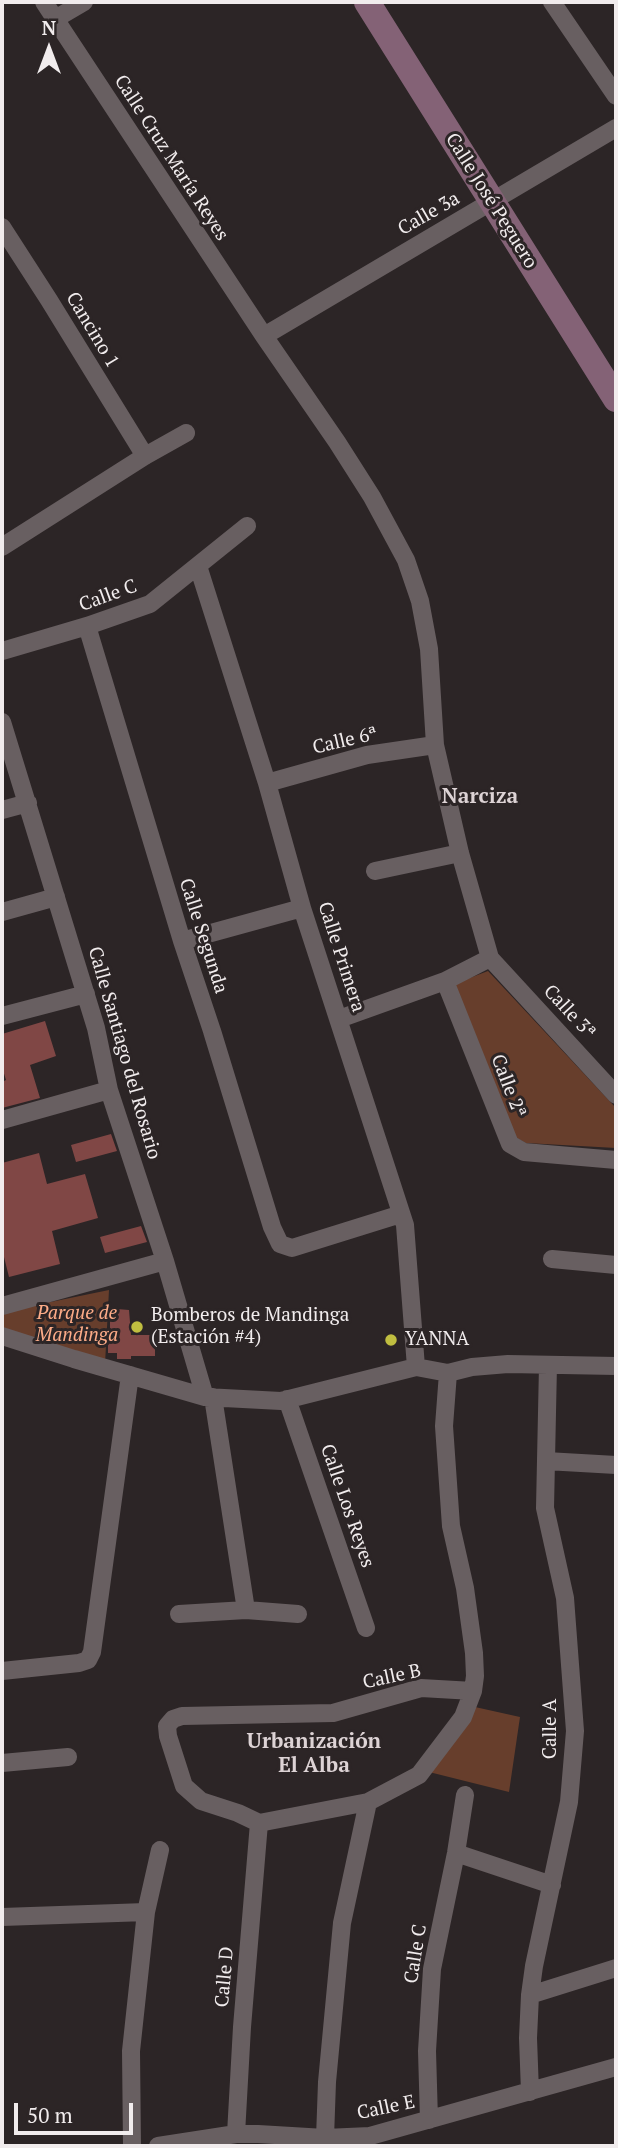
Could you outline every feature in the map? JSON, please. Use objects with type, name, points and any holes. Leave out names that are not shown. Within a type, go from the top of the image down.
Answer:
[{"type":"main road","name":"Calle José Peguero","points":[[366,2],[616,399]]},
{"type":"street","name":"Calle Cruz María Reyes","points":[[44,2],[337,442],[372,497],[406,560],[420,601],[429,649],[435,745],[460,853],[491,958]]},
{"type":"street","points":[[55,19],[83,2]]},
{"type":"street","points":[[552,2],[616,96]]},
{"type":"street","name":"Calle 3a","points":[[264,336],[616,128]]},
{"type":"street","name":"Cancino 1","points":[[2,227],[145,456]]},
{"type":"street","points":[[2,547],[186,433]]},
{"type":"street","name":"Calle C","points":[[2,651],[150,604],[247,526]]},
{"type":"street","name":"Calle Primera","points":[[198,566],[267,783],[302,908],[401,1214],[407,1237],[416,1367]]},
{"type":"street","name":"Calle Segunda","points":[[87,626],[271,1227],[280,1244],[292,1248],[401,1214]]},
{"type":"street","name":"Calle Santiago del Rosario","points":[[2,722],[96,1028],[110,1090],[209,1397],[246,1610]]},
{"type":"street","name":"Calle 6ª","points":[[267,783],[367,755],[435,745]]},
{"type":"street","points":[[2,810],[28,803]]},
{"type":"street","points":[[375,871],[460,853]]},
{"type":"street","points":[[2,912],[56,897]]},
{"type":"street","points":[[182,941],[302,908]]},
{"type":"street","points":[[339,1019],[445,981],[491,958]]},
{"type":"street","name":"Calle 3ª","points":[[491,958],[616,1095]]},
{"type":"street","name":"Calle 2ª","points":[[445,981],[510,1144],[524,1152],[616,1160]]},
{"type":"street","points":[[2,1016],[86,994]]},
{"type":"street","points":[[2,1120],[110,1090]]},
{"type":"street","points":[[552,1259],[616,1265]]},
{"type":"street","points":[[2,1306],[165,1261]]},
{"type":"street","points":[[2,1336],[209,1397],[281,1401],[416,1367],[448,1373],[472,1367],[508,1364],[616,1366]]},
{"type":"street","name":"Calle A","points":[[530,2092],[530,1995],[569,1802],[575,1731],[565,1598],[545,1508],[548,1365]]},
{"type":"street","points":[[258,1823],[368,1802],[419,1775],[463,1717],[473,1691],[474,1653],[465,1588],[450,1526],[444,1426],[448,1373]]},
{"type":"street","points":[[2,1671],[89,1660],[130,1375]]},
{"type":"street","name":"Calle Los Reyes","points":[[287,1399],[366,1628]]},
{"type":"street","points":[[546,1461],[616,1465]]},
{"type":"street","points":[[179,1614],[246,1610],[298,1614]]},
{"type":"street","name":"Calle B","points":[[258,1823],[201,1801],[184,1786],[168,1736],[167,1726],[173,1719],[182,1716],[333,1713],[421,1688],[473,1691]]},
{"type":"street","points":[[2,1763],[68,1757]]},
{"type":"street","name":"Calle C","points":[[429,2120],[427,2051],[432,1969],[465,1796]]},
{"type":"street","points":[[325,2138],[327,2082],[342,1923],[368,1802]]},
{"type":"street","name":"Calle D","points":[[236,2134],[258,1823]]},
{"type":"street","points":[[132,2146],[131,2051],[146,1912],[160,1850]]},
{"type":"street","points":[[456,1853],[552,1885]]},
{"type":"street","points":[[2,1917],[146,1912]]},
{"type":"street","points":[[530,1995],[616,1968]]},
{"type":"street","name":"Calle E","points":[[158,2146],[236,2134],[325,2138],[370,2136],[616,2067]]},
{"type":"green space","points":[[488,971],[616,1108],[616,1148],[526,1143],[511,1135],[454,984]]},
{"type":"green space","name":"Parque de Mandinga","points":[[109,1290],[105,1364],[2,1330],[2,1312]]},
{"type":"green space","points":[[475,1707],[520,1717],[509,1792],[429,1772]]},
{"type":"building","points":[[45,1021],[56,1056],[30,1065],[40,1098],[2,1108],[2,1082],[6,1080],[2,1067],[2,1034]]},
{"type":"building","points":[[111,1134],[117,1151],[76,1162],[71,1145]]},
{"type":"building","points":[[39,1153],[47,1184],[85,1174],[98,1218],[52,1231],[60,1264],[9,1277],[2,1249],[2,1163]]},
{"type":"building","points":[[141,1226],[147,1242],[105,1253],[100,1237]]},
{"type":"building","points":[[117,1309],[129,1310],[131,1335],[155,1335],[155,1356],[117,1359],[117,1353],[108,1353],[110,1312],[117,1312]]},
{"type":"place","name":"Bomberos de Mandinga (Estación #4)","points":[[137,1327]]},
{"type":"place","name":"YANNA","points":[[391,1340]]},
{"type":"district","name":"Narciza","points":[[480,797]]},
{"type":"district","name":"Urbanización El Alba","points":[[314,1754]]}]
